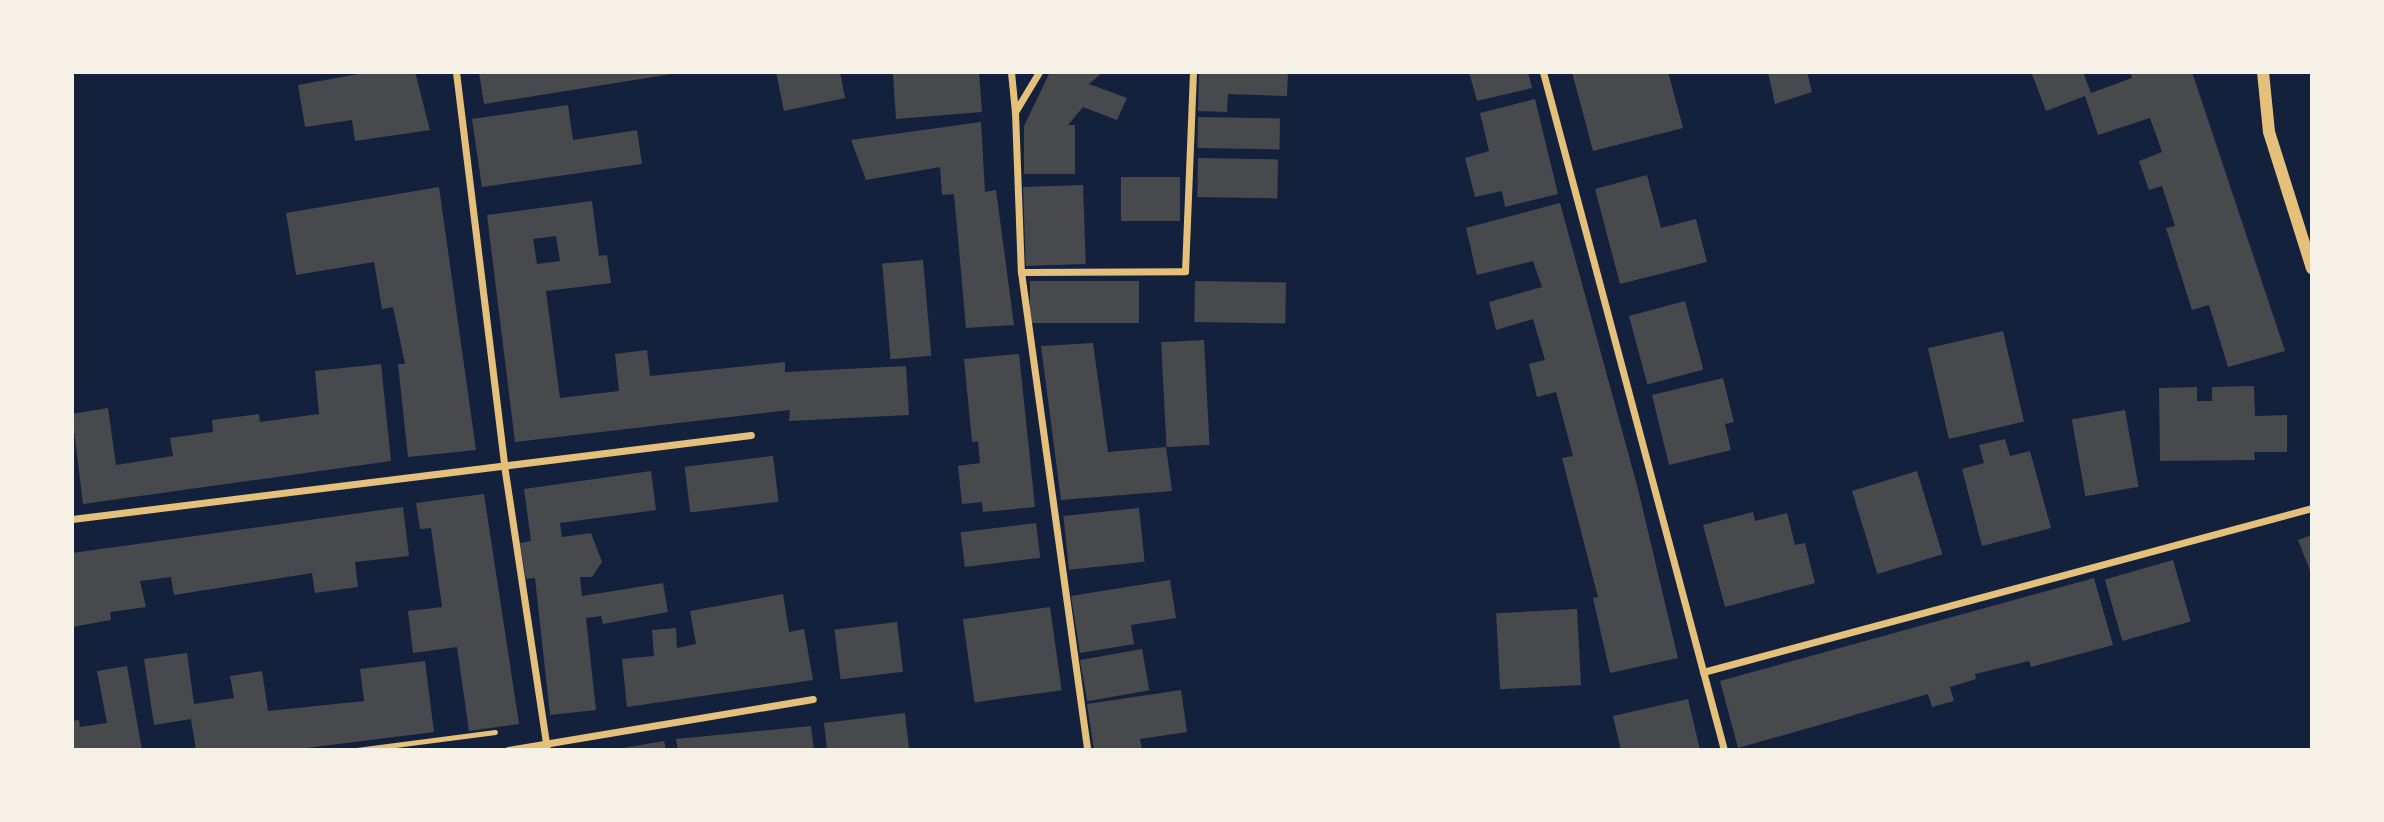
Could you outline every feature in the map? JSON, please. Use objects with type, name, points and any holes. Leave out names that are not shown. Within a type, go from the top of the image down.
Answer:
[{"type":"street","points":[[456,72],[504,465],[546,748]]},
{"type":"street","points":[[1011,72],[1021,272],[1087,750]]},
{"type":"street","points":[[1015,112],[1039,72]]},
{"type":"street","points":[[1021,272],[1185,271],[1193,72]]},
{"type":"street","points":[[1543,72],[1724,750]]},
{"type":"street","points":[[2263,72],[2269,132],[2312,268]]},
{"type":"street","points":[[72,519],[751,435]]},
{"type":"street","points":[[1703,672],[2312,508]]},
{"type":"street","points":[[508,750],[546,748],[813,699]]},
{"type":"path","points":[[357,750],[543,726]]},
{"type":"building","points":[[369,72],[415,72],[430,130],[355,141],[352,120],[305,127],[298,85]]},
{"type":"building","points":[[479,72],[678,72],[678,73],[484,104]]},
{"type":"building","points":[[776,72],[840,72],[845,98],[784,111]]},
{"type":"building","points":[[979,72],[982,112],[896,119],[893,74]]},
{"type":"building","points":[[1050,72],[1103,72],[1089,84],[1127,98],[1117,120],[1083,107],[1068,125],[1075,125],[1075,174],[1024,174],[1024,126]]},
{"type":"building","points":[[1199,72],[1288,72],[1287,96],[1228,94],[1227,112],[1198,111]]},
{"type":"building","points":[[1469,72],[1528,72],[1532,88],[1477,101]]},
{"type":"building","points":[[1572,72],[1668,72],[1683,128],[1593,151]]},
{"type":"building","points":[[1768,72],[1807,72],[1812,92],[1775,104]]},
{"type":"building","points":[[2031,72],[2083,72],[2091,93],[2132,78],[2130,72],[2192,72],[2285,351],[2228,367],[2209,305],[2192,310],[2166,228],[2175,226],[2162,186],[2149,190],[2139,161],[2162,152],[2150,118],[2098,135],[2085,96],[2046,111]]},
{"type":"building","points":[[1535,99],[1558,194],[1505,207],[1502,191],[1475,197],[1465,158],[1489,151],[1480,113]]},
{"type":"building","points":[[568,105],[573,140],[637,130],[642,164],[482,187],[472,119]]},
{"type":"building","points":[[1198,117],[1280,118],[1279,149],[1197,148]]},
{"type":"building","points":[[981,122],[985,192],[996,190],[1014,325],[966,328],[954,194],[942,195],[940,167],[866,180],[851,140]]},
{"type":"building","points":[[1198,158],[1278,159],[1277,198],[1197,197]]},
{"type":"building","points":[[1647,175],[1661,228],[1696,219],[1707,262],[1620,284],[1595,189]]},
{"type":"building","points":[[1121,177],[1180,177],[1180,221],[1121,221]]},
{"type":"building","points":[[1083,185],[1086,264],[1026,266],[1023,187]]},
{"type":"building","points":[[439,187],[476,450],[408,457],[398,364],[405,364],[393,307],[382,309],[374,262],[296,275],[286,213]]},
{"type":"building","points":[[592,201],[599,256],[607,255],[611,283],[546,291],[560,398],[619,391],[615,354],[647,350],[650,376],[785,362],[785,372],[906,366],[909,415],[789,421],[790,410],[515,442],[487,215]],"holes":[[[556,236],[560,261],[537,264],[533,239]]]},
{"type":"building","points":[[1560,203],[1638,489],[1678,658],[1610,673],[1593,598],[1598,597],[1562,458],[1573,456],[1556,392],[1537,397],[1529,364],[1545,360],[1533,319],[1496,330],[1489,302],[1542,287],[1533,261],[1477,275],[1466,228]]},
{"type":"building","points":[[923,260],[931,356],[891,359],[882,264]]},
{"type":"building","points":[[1030,281],[1139,281],[1139,323],[1030,323]]},
{"type":"building","points":[[1195,281],[1286,283],[1285,324],[1194,322]]},
{"type":"building","points":[[1685,301],[1703,370],[1647,385],[1629,316]]},
{"type":"building","points":[[2003,331],[2024,422],[1949,439],[1928,348]]},
{"type":"building","points":[[1204,340],[1209,445],[1167,447],[1161,342]]},
{"type":"building","points":[[1093,343],[1108,452],[1166,447],[1172,491],[1061,500],[1041,346]]},
{"type":"building","points":[[1019,354],[1035,507],[983,512],[982,502],[962,504],[958,466],[980,463],[978,441],[972,442],[964,359]]},
{"type":"building","points":[[381,364],[391,461],[83,504],[72,414],[108,408],[116,465],[173,456],[170,438],[213,432],[212,420],[259,414],[260,422],[319,414],[315,371]]},
{"type":"building","points":[[1723,378],[1734,422],[1725,424],[1731,450],[1669,465],[1652,395]]},
{"type":"building","points":[[2254,386],[2255,416],[2287,415],[2287,452],[2254,452],[2255,460],[2160,461],[2159,388],[2197,387],[2197,401],[2212,401],[2212,387]]},
{"type":"building","points":[[2125,410],[2139,487],[2085,496],[2072,419]]},
{"type":"building","points":[[2005,439],[2010,456],[2030,451],[2051,528],[1982,546],[1962,469],[1984,463],[1979,445]]},
{"type":"building","points":[[773,456],[779,502],[690,513],[685,467]]},
{"type":"building","points":[[651,471],[656,510],[560,523],[562,537],[591,533],[602,562],[592,577],[580,577],[582,596],[663,583],[668,612],[603,624],[601,616],[586,618],[596,710],[550,715],[535,578],[526,579],[520,543],[531,541],[524,489]]},
{"type":"building","points":[[1917,471],[1942,554],[1877,574],[1852,491]]},
{"type":"building","points":[[484,494],[519,724],[469,731],[457,647],[413,653],[408,611],[442,607],[431,528],[420,529],[416,503]]},
{"type":"building","points":[[403,507],[409,556],[355,562],[358,587],[315,593],[312,573],[174,595],[171,577],[140,581],[146,607],[110,612],[111,620],[72,627],[72,553]]},
{"type":"building","points":[[1139,508],[1145,562],[1069,570],[1063,516]]},
{"type":"building","points":[[1753,512],[1755,521],[1787,513],[1795,545],[1805,543],[1815,583],[1725,607],[1703,525]]},
{"type":"building","points":[[1036,523],[1040,558],[965,567],[961,532]]},
{"type":"building","points":[[2312,535],[2312,576],[2298,540]]},
{"type":"building","points":[[2173,560],[2191,622],[2122,641],[2105,580]]},
{"type":"building","points":[[2094,578],[2113,645],[2031,667],[2029,661],[1975,674],[1976,679],[1950,687],[1954,701],[1932,707],[1928,694],[1738,748],[1720,681]]},
{"type":"building","points":[[1170,580],[1176,618],[1131,625],[1134,644],[1080,653],[1071,596]]},
{"type":"building","points":[[783,594],[789,632],[804,629],[813,680],[627,707],[622,659],[654,656],[652,630],[676,628],[677,648],[696,644],[690,611]]},
{"type":"building","points":[[1050,607],[1062,690],[975,702],[963,619]]},
{"type":"building","points":[[1577,609],[1581,685],[1500,689],[1496,613]]},
{"type":"building","points":[[897,622],[903,672],[841,679],[834,630]]},
{"type":"building","points":[[1142,649],[1149,690],[1087,701],[1080,660]]},
{"type":"building","points":[[187,653],[194,704],[234,698],[230,676],[262,671],[268,711],[364,701],[360,669],[425,661],[434,732],[290,750],[196,750],[191,719],[154,725],[144,659]]},
{"type":"building","points":[[127,666],[142,750],[72,750],[72,721],[79,720],[80,727],[107,723],[97,671]]},
{"type":"building","points":[[1181,690],[1187,732],[1140,739],[1142,750],[1094,750],[1087,704]]},
{"type":"building","points":[[1688,699],[1700,750],[1621,750],[1613,716]]},
{"type":"building","points":[[905,713],[909,750],[827,750],[824,723]]},
{"type":"building","points":[[811,726],[814,750],[678,750],[676,739]]},
{"type":"building","points":[[664,741],[666,750],[618,750],[618,749]]}]
